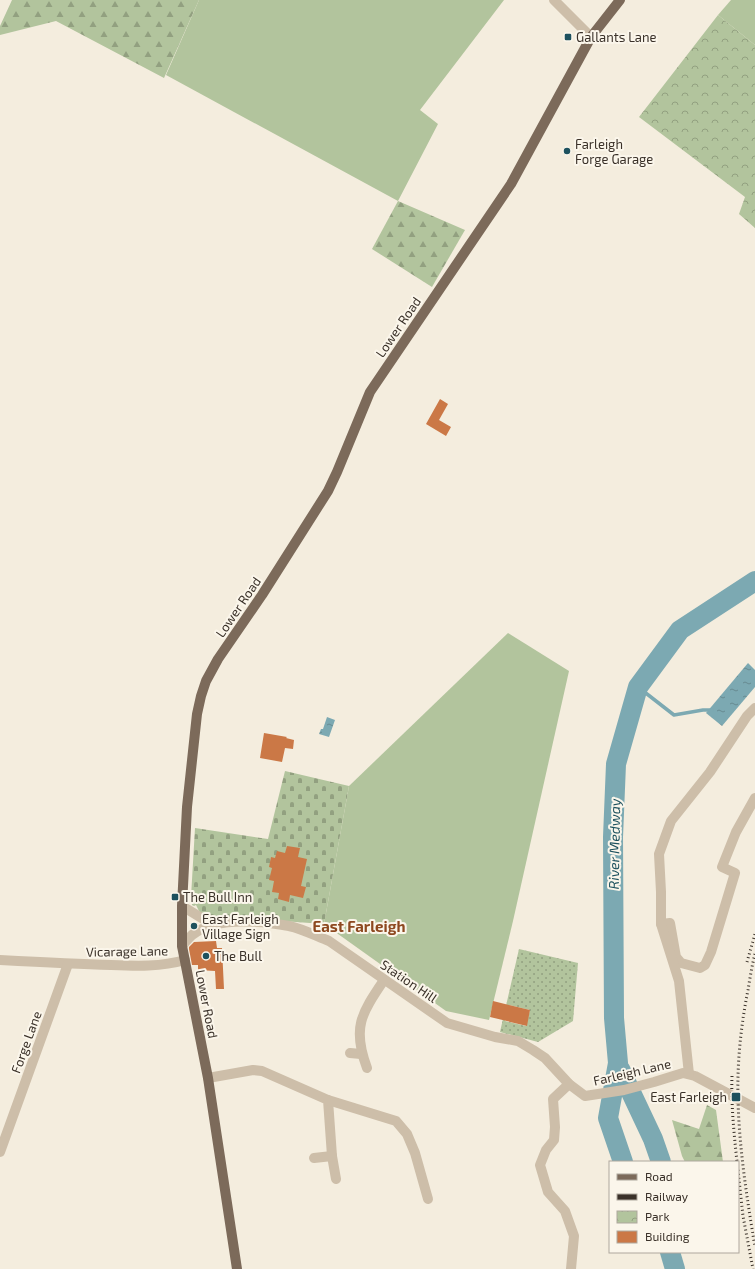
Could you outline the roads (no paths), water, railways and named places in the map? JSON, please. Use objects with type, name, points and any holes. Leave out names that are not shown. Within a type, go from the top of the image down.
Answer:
[{"type":"main road","name":"Lower Road","points":[[237,1269],[208,1078],[182,946],[182,906],[187,807],[197,714],[201,696],[206,681],[218,659],[262,595],[328,491],[338,472],[370,392],[511,184],[591,36],[620,0]]},
{"type":"street","points":[[554,0],[591,36]]},
{"type":"street","points":[[689,1074],[679,981],[661,924],[659,854],[671,821],[710,772],[747,716],[755,708]]},
{"type":"street","points":[[661,924],[670,923],[676,957],[682,963],[700,968],[705,965],[735,872],[722,867],[736,832],[755,798]]},
{"type":"street","points":[[182,906],[213,925]]},
{"type":"street","name":"Station Hill","points":[[182,946],[192,935],[213,925],[237,922],[289,926],[311,933],[329,942],[447,1023],[495,1037],[518,1041],[545,1058],[579,1092]]},
{"type":"street","name":"Vicarage Lane","points":[[0,960],[143,966],[172,964],[184,960]]},
{"type":"street","name":"Forge Lane","points":[[0,1152],[68,964]]},
{"type":"street","points":[[367,1068],[359,1039],[360,1023],[368,1004],[384,980]]},
{"type":"street","points":[[350,1053],[362,1054]]},
{"type":"street","points":[[208,1078],[253,1070],[262,1071],[328,1100],[396,1121],[407,1134],[415,1153],[428,1199]]},
{"type":"street","name":"Farleigh Lane","points":[[579,1092],[585,1096],[624,1090],[683,1073],[689,1074],[755,1108]]},
{"type":"street","points":[[570,1084],[553,1098],[556,1127],[554,1140],[546,1150],[540,1165],[548,1192],[565,1211],[574,1236],[571,1269]]},
{"type":"street","points":[[328,1100],[332,1156],[336,1179]]},
{"type":"street","points":[[314,1158],[332,1156]]},
{"type":"water","points":[[748,663],[755,670],[755,687],[722,726],[706,713]]},
{"type":"water","points":[[327,717],[335,720],[329,737],[319,734],[321,729],[323,729]]},
{"type":"waterway","name":"River Medway","points":[[623,1161],[608,1118],[618,1063],[614,1018],[613,837],[616,764],[638,687],[680,630],[755,581]]},
{"type":"waterway","points":[[638,687],[674,715],[712,710]]},
{"type":"waterway","points":[[620,1069],[653,1139],[661,1161]]},
{"type":"waterway","name":"River Medway","points":[[670,1253],[675,1269]]},
{"type":"railway","points":[[747,962],[755,934]]},
{"type":"railway","points":[[755,954],[741,1030],[738,1085],[742,1154],[746,1192],[755,1247]]},
{"type":"railway","points":[[732,1076],[732,1108],[737,1161]]},
{"type":"railway","points":[[739,1179],[743,1216],[753,1269]]},
{"type":"place","name":"Gallants Lane","points":[[568,37]]},
{"type":"place","name":"Farleigh Forge Garage","points":[[567,151]]},
{"type":"place","name":"The Bull Inn","points":[[175,897]]},
{"type":"place","name":"East Farleigh Village Sign","points":[[194,926]]},
{"type":"place","name":"The Bull","points":[[206,956]]},
{"type":"place","name":"East Farleigh","points":[[736,1097]]},
{"type":"district","name":"East Farleigh","points":[[359,926]]}]
